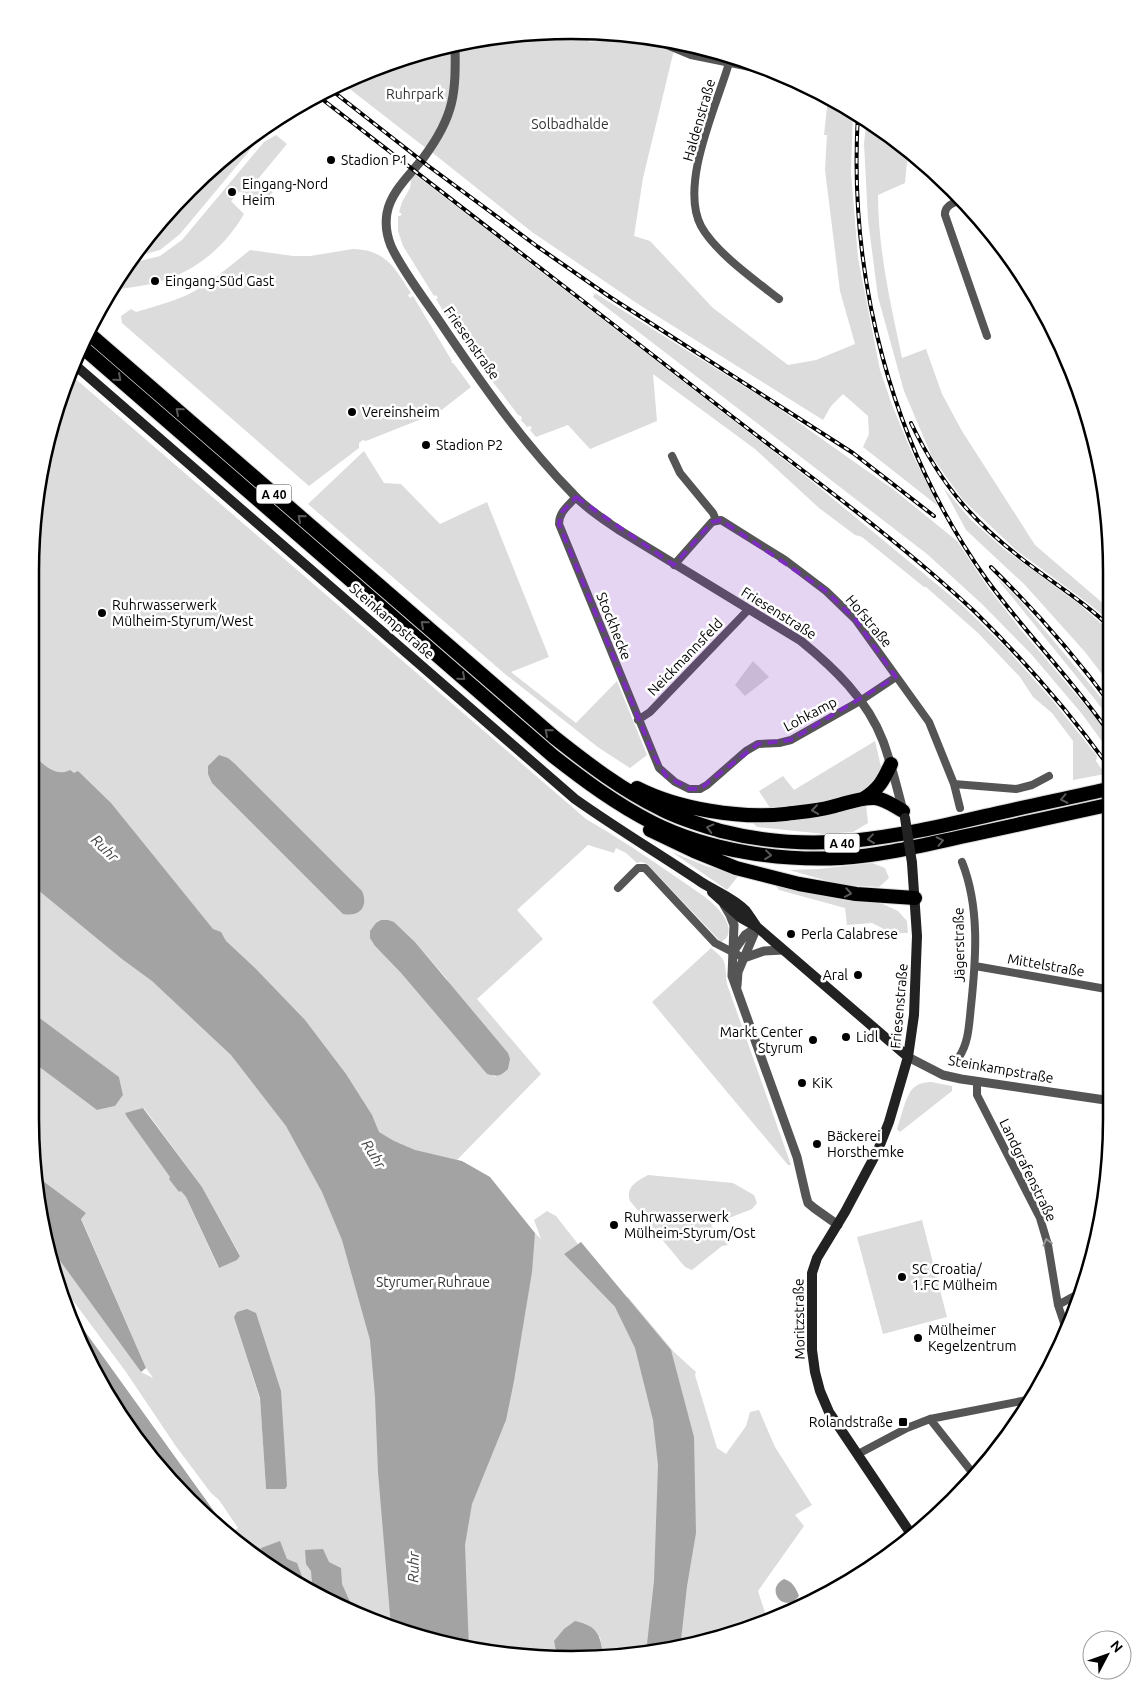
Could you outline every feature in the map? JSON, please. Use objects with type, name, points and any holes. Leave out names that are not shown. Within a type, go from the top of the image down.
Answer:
[{"type":"highway","name":"A 40","points":[[93,337],[554,737],[625,790],[670,813],[701,825],[749,838],[792,843],[840,843],[887,837],[1103,790]]},
{"type":"highway","name":"A 40","points":[[87,351],[553,756],[594,788],[655,823],[695,839],[746,853],[792,858],[841,858],[893,852],[1103,806]]},
{"type":"highway","points":[[585,762],[644,792],[696,808],[735,814],[784,814],[828,808],[863,799],[882,800],[904,814]]},
{"type":"highway","points":[[863,799],[874,792],[881,784],[891,764]]},
{"type":"highway","points":[[594,788],[618,810],[645,828],[736,868],[800,884],[856,894],[915,898]]},
{"type":"main road","name":"Steinkampstraße","points":[[79,368],[575,799],[607,822],[703,883],[727,896],[745,910],[757,927]]},
{"type":"main road","name":"Friesenstraße","points":[[838,1224],[878,1150],[889,1122],[908,1057],[914,1014],[917,956],[912,862],[904,814]]},
{"type":"main road","name":"Steinkampstraße","points":[[703,883],[741,918],[757,927],[908,1057]]},
{"type":"main road","name":"Moritzstraße","points":[[838,1224],[816,1258],[812,1273],[812,1350],[815,1372],[820,1391],[830,1412],[908,1530]]},
{"type":"street","name":"Haldenstraße","points":[[679,50],[691,55],[728,63]]},
{"type":"street","name":"Friesenstraße","points":[[455,52],[455,84],[447,120],[389,205],[387,233],[392,247],[414,284],[472,370],[513,424],[576,497],[593,512],[674,565],[801,641],[820,656],[844,680],[860,701],[882,739],[891,764],[904,814]]},
{"type":"street","name":"Haldenstraße","points":[[729,63],[700,151],[695,186],[696,211],[701,226],[720,249],[740,268],[780,299]]},
{"type":"street","points":[[955,203],[947,207],[945,215],[986,336]]},
{"type":"street","name":"Hofstraße","points":[[672,456],[680,473],[713,513],[716,520],[721,520],[784,560],[826,591],[855,619],[929,722],[954,784],[960,808]]},
{"type":"street","name":"Stockhecke","points":[[576,497],[562,512],[558,524],[659,768]]},
{"type":"street","points":[[674,565],[712,522],[716,520]]},
{"type":"street","name":"Neickmannsfeld","points":[[638,720],[650,712],[748,610]]},
{"type":"street","name":"Lohkamp","points":[[659,768],[675,782],[688,789],[700,789],[746,751],[758,744],[779,743],[791,740],[860,701],[896,677]]},
{"type":"street","points":[[954,784],[1016,789],[1032,785],[1049,776]]},
{"type":"street","name":"Jägerstraße","points":[[959,1057],[967,1040],[975,966],[974,926],[969,879],[962,862]]},
{"type":"street","points":[[618,888],[638,868],[645,868],[716,943],[744,958],[764,951],[783,950]]},
{"type":"street","points":[[721,901],[734,925],[732,976],[797,1157],[808,1203],[838,1224]]},
{"type":"street","points":[[733,953],[745,935],[757,927]]},
{"type":"street","points":[[736,989],[738,972],[757,927]]},
{"type":"street","name":"Mittelstraße","points":[[975,966],[1103,988]]},
{"type":"street","name":"Steinkampstraße","points":[[908,1057],[943,1074],[977,1082],[1103,1100]]},
{"type":"street","name":"Landgrafenstraße","points":[[977,1082],[977,1095],[1040,1218],[1048,1244],[1058,1305],[1064,1322]]},
{"type":"street","points":[[1058,1305],[1072,1297]]},
{"type":"street","points":[[858,1454],[930,1419],[1022,1402]]},
{"type":"street","points":[[930,1419],[971,1470]]},
{"type":"highlighted area","points":[[576,497],[674,565],[712,522],[721,520],[826,591],[855,619],[896,677],[791,740],[758,744],[700,789],[689,789],[666,776],[653,754],[559,524],[562,512]]},
{"type":"green space","name":"Solbadhalde","points":[[571,39],[586,39],[590,42],[604,40],[640,43],[674,50],[643,178],[634,236],[650,241],[713,308],[788,365],[816,360],[855,344],[840,291],[825,170],[827,135],[824,135],[827,105],[853,119],[851,172],[858,258],[880,370],[912,453],[938,506],[863,447],[869,434],[868,416],[843,394],[831,406],[823,420],[638,304],[532,232],[429,150],[442,131],[456,51],[502,43]]},
{"type":"green space","name":"Ruhrpark","points":[[453,52],[449,107],[427,149],[348,88],[400,67]]},
{"type":"green space","points":[[866,127],[907,159],[905,183],[878,195],[883,257],[902,358],[926,349],[942,394],[962,431],[1035,545],[1103,603],[1103,615],[1016,550],[963,500],[932,457],[904,391],[878,297],[868,220],[864,143]]},
{"type":"green space","points":[[276,135],[287,144],[258,179],[273,192],[260,206],[240,191],[231,201],[244,214],[228,237],[208,257],[172,278],[120,289],[138,261],[160,256],[182,240],[264,142]]},
{"type":"green space","points":[[253,144],[180,234],[160,250],[143,255],[171,220],[195,195],[220,171]]},
{"type":"green space","points":[[412,172],[809,479],[963,606],[1004,646],[1053,701],[1097,756],[1096,761],[1103,771],[1103,774],[1073,780],[1073,741],[1052,713],[1033,697],[1020,677],[978,633],[926,587],[862,537],[855,535],[819,508],[755,449],[653,374],[657,421],[590,449],[568,425],[536,437],[530,430],[532,428],[530,426],[527,427],[521,420],[520,415],[454,329],[436,299],[438,298],[436,295],[434,296],[403,246],[398,231],[398,216],[402,214],[399,212],[402,202],[410,188]]},
{"type":"green space","points":[[353,249],[374,253],[394,268],[411,293],[408,295],[410,298],[413,296],[451,362],[471,387],[439,412],[366,441],[363,440],[359,443],[359,448],[309,486],[122,323],[121,316],[131,309],[136,312],[175,300],[196,290],[250,250],[293,256],[310,256]]},
{"type":"green space","points":[[595,293],[774,405],[894,490],[957,541],[989,589],[1021,630],[1096,718],[1103,729],[1103,743],[1082,714],[1032,655],[982,604],[927,554],[593,297]]},
{"type":"green space","points":[[75,378],[586,819],[699,892],[715,905],[725,918],[729,931],[728,935],[721,942],[647,864],[637,863],[626,853],[616,848],[614,853],[588,845],[517,910],[543,939],[477,999],[541,1074],[457,1160],[430,1154],[535,1237],[535,1233],[541,1239],[534,1220],[547,1211],[556,1216],[578,1244],[564,1254],[615,1307],[628,1297],[674,1352],[696,1372],[695,1375],[717,1448],[726,1454],[746,1426],[750,1412],[759,1410],[775,1447],[812,1505],[795,1515],[804,1526],[758,1591],[766,1614],[709,1633],[640,1647],[602,1650],[600,1637],[554,1641],[556,1651],[502,1647],[433,1633],[367,1611],[305,1580],[275,1562],[234,1531],[238,1528],[219,1500],[211,1493],[175,1445],[126,1372],[69,1295],[57,1257],[141,1372],[153,1378],[146,1368],[81,1218],[86,1213],[42,1180],[40,1154],[39,1067],[97,1110],[115,1106],[123,1095],[119,1077],[39,1017],[40,536],[49,467],[57,433]],"holes":[[[394,922],[415,942],[446,978],[496,1077],[487,1074],[401,973],[375,946]],[[144,1108],[202,1187],[240,1255],[237,1260],[218,1267],[186,1197],[181,1190],[179,1192],[169,1178],[171,1177],[127,1117],[126,1113]],[[234,1317],[260,1398],[260,1400]],[[260,1400],[287,1486],[266,1489]]]},
{"type":"green space","points":[[364,451],[384,483],[401,484],[440,524],[487,502],[549,657],[511,672],[576,723],[617,681],[647,755],[630,768],[599,748],[505,674],[308,504]]},
{"type":"green space","points":[[943,487],[971,520],[1004,549],[1079,604],[1103,625],[1103,675],[1085,652],[1025,585],[966,530]]},
{"type":"green space","points":[[995,576],[1017,597],[1098,694],[1103,701],[1103,710]]},
{"type":"green space","points":[[753,661],[769,677],[745,696],[735,685]]},
{"type":"green space","points":[[875,741],[882,771],[874,786],[863,791],[824,803],[772,811],[759,791],[783,776],[794,790]]},
{"type":"green space","points":[[866,804],[868,823],[853,832],[824,834],[757,827],[749,819]]},
{"type":"green space","points":[[672,852],[706,866],[739,875],[727,890]]},
{"type":"green space","points":[[872,863],[885,868],[889,878],[879,887],[842,885],[789,870],[818,869]]},
{"type":"green space","points":[[775,885],[883,904],[898,911],[907,921],[908,933],[892,933],[872,923],[847,925],[845,908],[779,890]]},
{"type":"green space","points":[[711,948],[725,963],[727,984],[791,1165],[788,1165],[652,1002]]},
{"type":"green space","points":[[931,1082],[952,1086],[952,1091],[900,1132],[897,1129],[909,1093],[918,1085]]},
{"type":"green space","points":[[648,1175],[733,1183],[754,1195],[757,1203],[752,1209],[711,1225],[728,1245],[722,1246],[692,1270],[685,1267],[630,1201],[629,1192],[633,1185]]},
{"type":"green space","name":"SC Croatia/ 1.FC Mülheim","points":[[922,1220],[947,1317],[883,1334],[857,1237]]},
{"type":"water","points":[[219,755],[228,758],[234,763],[362,891],[364,902],[361,910],[354,914],[343,914],[212,783],[208,774],[208,766]]},
{"type":"water","name":"Styrumer Ruhraue","points":[[39,760],[54,771],[64,772],[70,770],[74,773],[78,771],[111,803],[213,929],[221,932],[226,941],[305,1020],[346,1074],[372,1115],[379,1132],[415,1150],[462,1161],[490,1177],[535,1233],[532,1272],[506,1420],[472,1504],[465,1545],[469,1641],[433,1633],[390,1619],[378,1472],[375,1397],[370,1340],[342,1240],[322,1192],[286,1126],[231,1055],[152,981],[122,959],[39,891]]},
{"type":"water","points":[[381,920],[394,922],[415,942],[508,1053],[510,1059],[508,1069],[499,1075],[487,1074],[401,973],[375,946],[370,938],[370,931]]},
{"type":"water","points":[[39,1017],[119,1077],[123,1095],[115,1106],[97,1110],[39,1067]]},
{"type":"water","points":[[143,1108],[202,1187],[240,1256],[237,1260],[219,1268],[186,1197],[181,1191],[179,1192],[169,1179],[170,1177],[125,1113]]},
{"type":"water","points":[[42,1180],[86,1213],[81,1219],[146,1368],[141,1372],[57,1257]]},
{"type":"water","points":[[581,1242],[671,1350],[694,1437],[696,1533],[687,1586],[681,1640],[648,1646],[647,1644],[654,1581],[658,1465],[653,1420],[635,1348],[615,1307],[564,1254]]},
{"type":"water","points":[[247,1309],[256,1313],[281,1391],[287,1486],[285,1489],[266,1489],[260,1398],[234,1317],[237,1312]]},
{"type":"water","points":[[79,1323],[219,1518],[171,1470],[128,1415],[110,1385]]},
{"type":"water","points":[[280,1541],[287,1559],[297,1563],[303,1579],[278,1562],[275,1562],[263,1553],[261,1548]]},
{"type":"water","points":[[323,1549],[329,1562],[341,1568],[342,1584],[351,1603],[304,1580],[312,1583],[311,1571],[306,1564],[305,1550]]},
{"type":"water","points":[[784,1579],[794,1586],[799,1596],[788,1603],[782,1602],[776,1594],[778,1583]]},
{"type":"water","points":[[575,1621],[588,1625],[599,1636],[602,1650],[556,1651],[554,1641],[564,1629]]},
{"type":"railway","points":[[336,94],[427,165],[538,247],[610,297],[853,453],[934,516]]},
{"type":"railway","points":[[324,100],[852,508],[915,559],[975,612],[1012,650],[1064,709],[1103,759]]},
{"type":"railway","points":[[858,123],[857,175],[860,237],[869,298],[883,358],[901,417],[925,474],[953,528],[987,580],[1103,724]]},
{"type":"railway","points":[[911,423],[935,466],[961,502],[976,518],[1010,549],[1103,621]]},
{"type":"railway","points":[[991,567],[1054,634],[1103,694]]},
{"type":"place","name":"Stadion P1","points":[[331,160]]},
{"type":"place","name":"Eingang-Nord Heim","points":[[232,192]]},
{"type":"place","name":"Eingang-Süd Gast","points":[[155,281]]},
{"type":"place","name":"Vereinsheim","points":[[352,412]]},
{"type":"place","name":"Stadion P2","points":[[426,445]]},
{"type":"place","name":"Ruhrwasserwerk Mülheim-Styrum/West","points":[[102,613]]},
{"type":"place","name":"Perla Calabrese","points":[[791,934]]},
{"type":"place","name":"Aral","points":[[858,975]]},
{"type":"place","name":"Lidl","points":[[846,1037]]},
{"type":"place","name":"Markt Center Styrum","points":[[813,1040]]},
{"type":"place","name":"KiK","points":[[802,1083]]},
{"type":"place","name":"Bäckerei Horsthemke","points":[[817,1144]]},
{"type":"place","name":"Ruhrwasserwerk Mülheim-Styrum/Ost","points":[[614,1225]]},
{"type":"place","name":"SC Croatia/ 1.FC Mülheim","points":[[902,1277]]},
{"type":"place","name":"Mülheimer Kegelzentrum","points":[[918,1338]]},
{"type":"place","name":"Rolandstraße","points":[[903,1422]]},
{"type":"water label","name":"Ruhr","points":[[105,848]]},
{"type":"water label","name":"Ruhr","points":[[374,1154]]},
{"type":"water label","name":"Ruhr","points":[[413,1567]]}]
